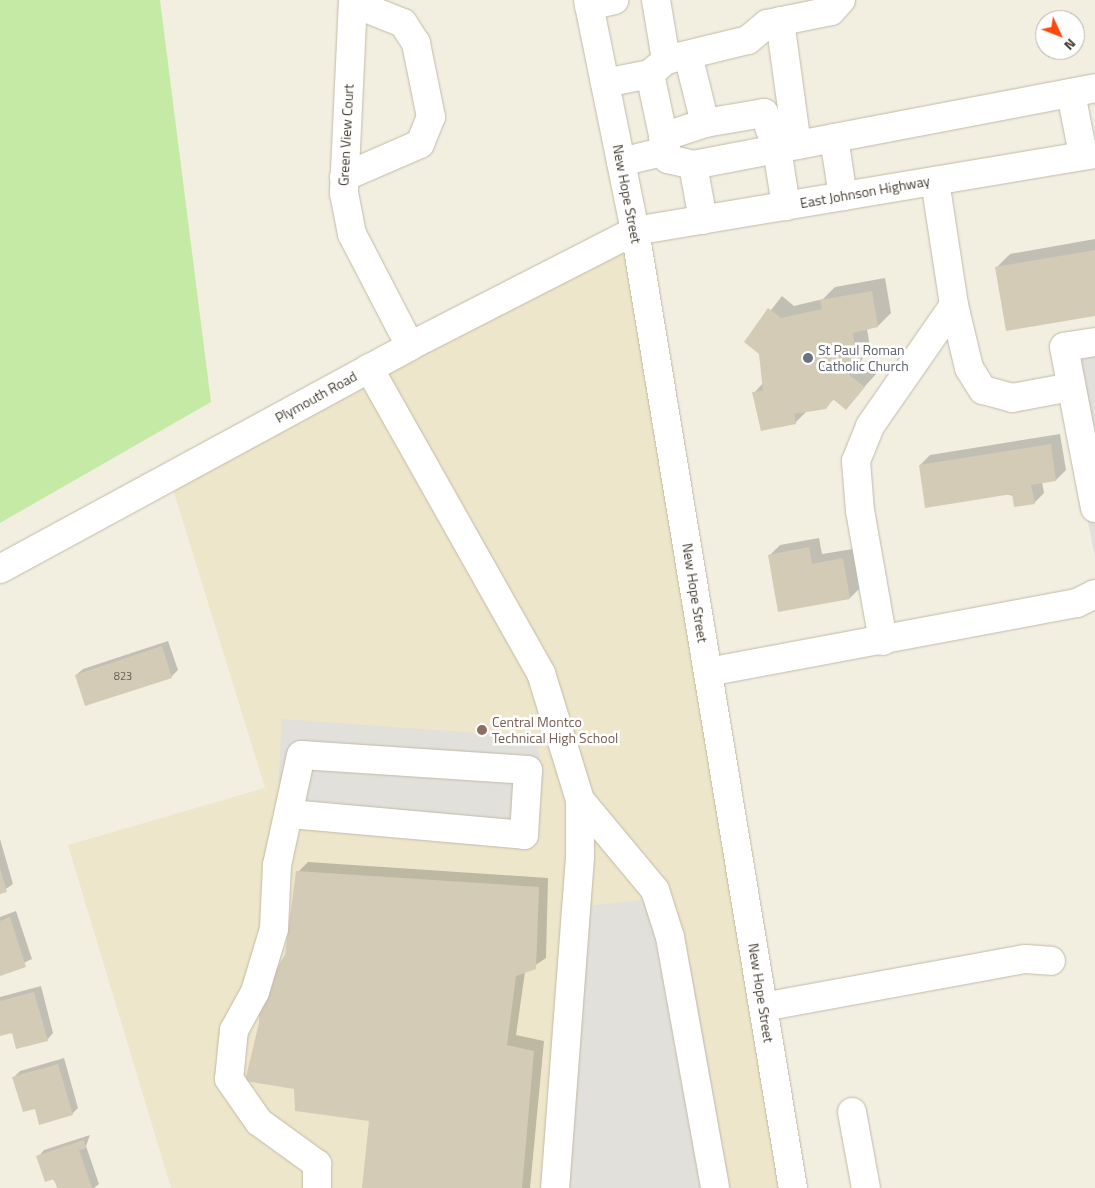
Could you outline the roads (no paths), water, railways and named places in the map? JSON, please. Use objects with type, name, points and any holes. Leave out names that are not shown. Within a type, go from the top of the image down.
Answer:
[{"type":"street","points":[[656,0],[668,63],[665,144],[668,159],[693,165],[1083,90],[1089,154]]},
{"type":"street","points":[[605,83],[748,40],[768,24],[831,11],[841,0]]},
{"type":"street","points":[[344,178],[420,144],[431,117],[416,43],[403,23],[353,2]]},
{"type":"street","name":"Green View Court","points":[[353,2],[344,178],[352,234],[410,346]]},
{"type":"street","name":"New Hope Street","points":[[597,2],[605,83],[635,231],[793,1188]]},
{"type":"street","points":[[780,21],[787,147],[786,206]]},
{"type":"street","points":[[668,63],[706,123]]},
{"type":"street","points":[[621,162],[665,144],[706,123],[764,113],[787,147]]},
{"type":"street","points":[[834,138],[842,196]]},
{"type":"street","name":"East Johnson Highway","points":[[635,231],[1089,154]]},
{"type":"street","points":[[693,165],[703,220]]},
{"type":"street","points":[[935,181],[954,305],[969,368],[983,390],[1012,398],[1072,387]]},
{"type":"street","name":"Plymouth Road","points":[[0,568],[410,346],[635,231]]},
{"type":"street","points":[[883,641],[860,511],[856,461],[870,426],[954,305]]},
{"type":"street","points":[[1095,342],[1064,347],[1095,508]]},
{"type":"street","points":[[370,368],[542,673],[580,800],[580,857],[555,1188]]},
{"type":"street","points":[[708,672],[883,641],[1076,603],[1095,594]]},
{"type":"street","points":[[317,1188],[317,1164],[260,1122],[229,1079],[234,1030],[255,992],[274,929],[277,865],[290,814],[301,755],[528,770],[564,747]]},
{"type":"street","points":[[290,814],[524,835],[528,770]]},
{"type":"street","points":[[580,800],[655,890],[670,937],[715,1188]]},
{"type":"street","points":[[763,1007],[1025,959],[1051,960]]},
{"type":"street","points":[[852,1112],[866,1188]]},
{"type":"place","name":"St Paul Roman Catholic Church","points":[[808,358]]},
{"type":"place","name":"Central Montco Technical High School","points":[[482,730]]}]
